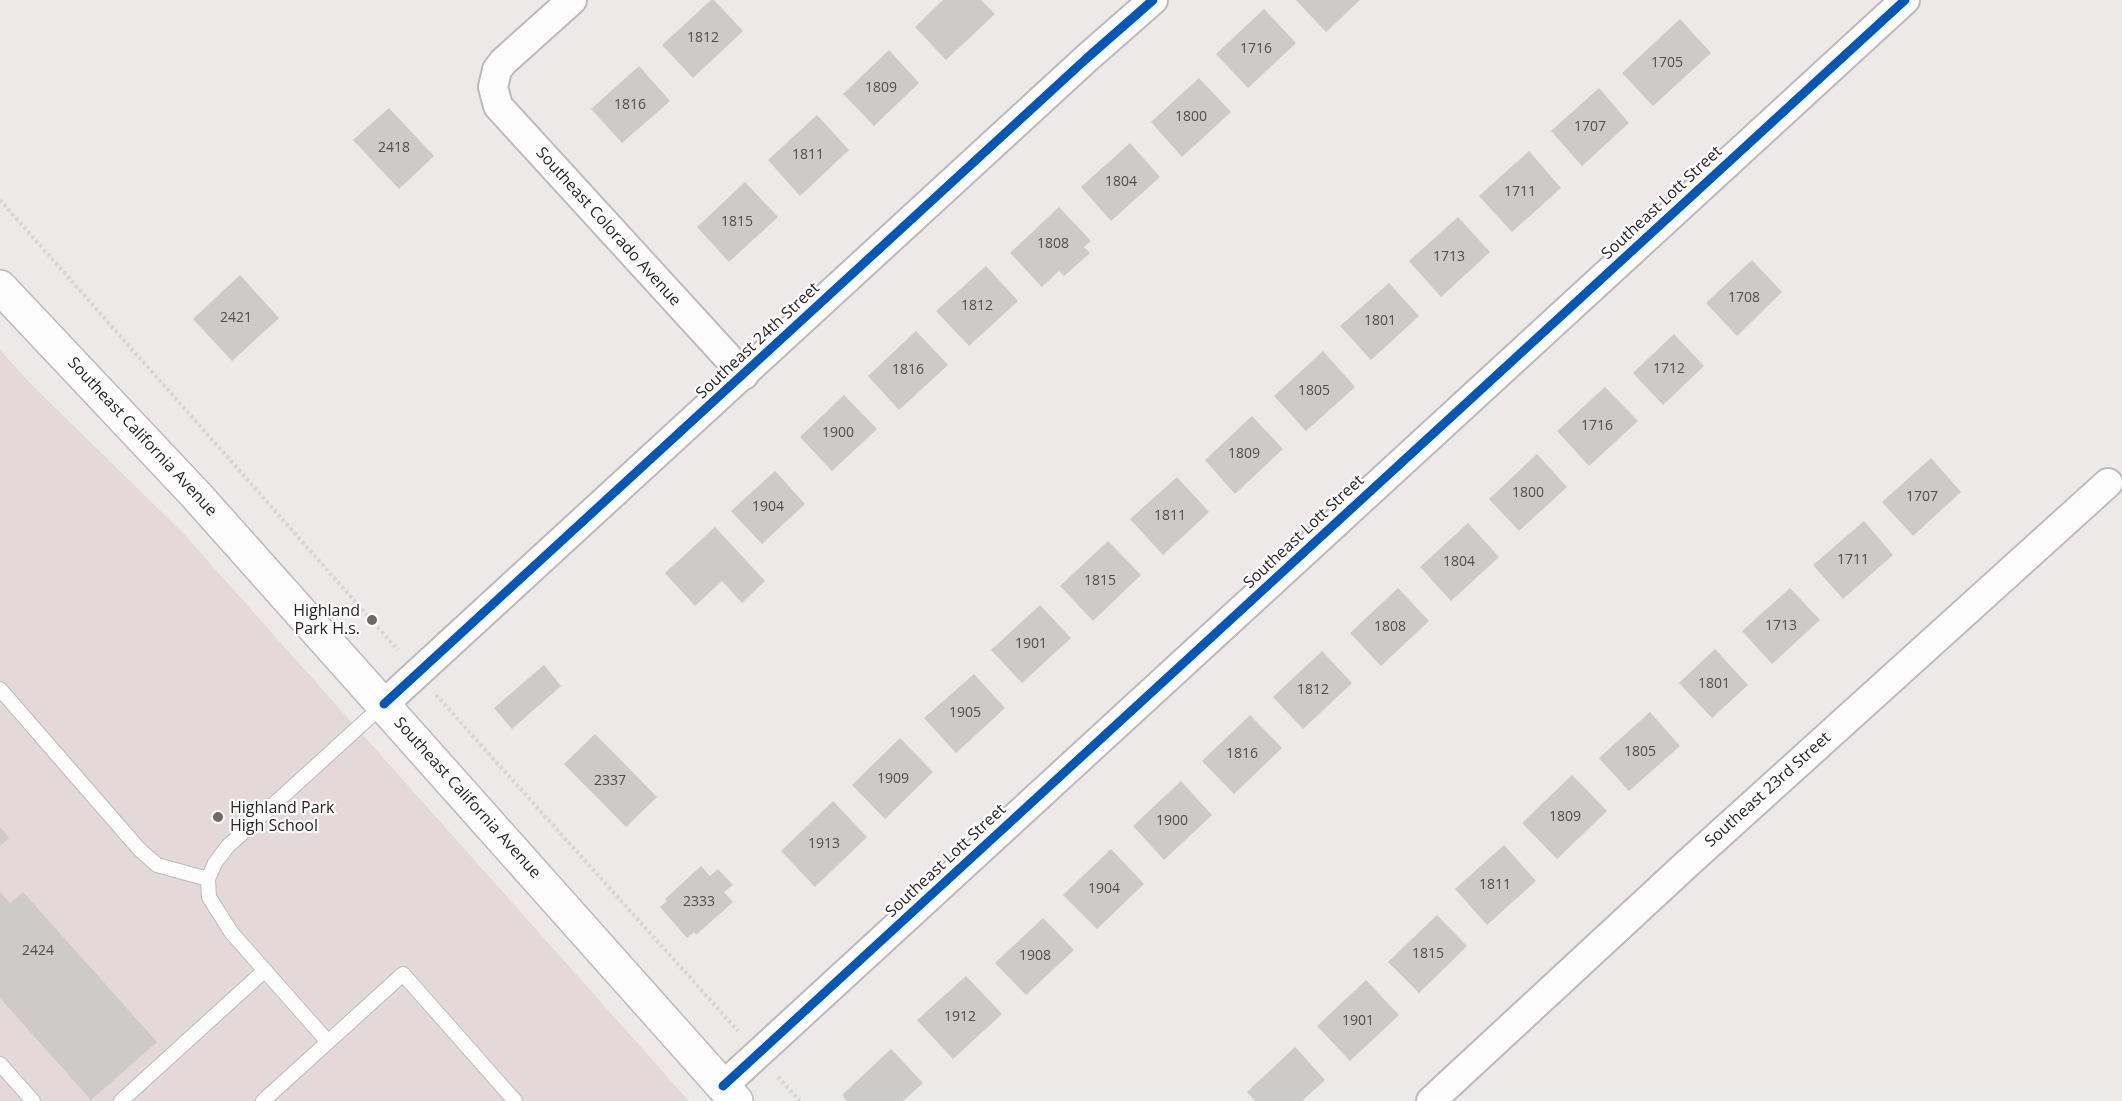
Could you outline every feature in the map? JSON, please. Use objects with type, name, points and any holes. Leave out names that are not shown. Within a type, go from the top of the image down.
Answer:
[{"type":"main road","name":"Southeast California Avenue","points":[[0,286],[196,495],[729,1094]]},
{"type":"street","name":"Southeast Colorado Avenue","points":[[572,0],[497,70],[493,87],[498,106],[744,375]]},
{"type":"street","name":"Southeast 24th Street","points":[[384,704],[1153,0]]},
{"type":"street","name":"Southeast Lott Street","points":[[729,1094],[1905,0]]},
{"type":"street","name":"Southeast 23rd Street","points":[[1431,1101],[1688,863],[2108,483]]},
{"type":"lane","points":[[0,689],[139,849],[157,865],[208,879]]},
{"type":"lane","points":[[328,1042],[231,933],[209,897],[208,879],[215,863],[228,846],[384,704]]},
{"type":"lane","points":[[121,1101],[264,971]]},
{"type":"lane","points":[[263,1101],[403,974],[515,1101]]},
{"type":"lane","points":[[0,1064],[33,1101]]},
{"type":"shaded area","name":"Highland Park High School","points":[[0,350],[31,384],[183,533],[689,1101],[0,1101]]},
{"type":"building","points":[[711,0],[714,0],[743,31],[693,78],[662,45]]},
{"type":"building","points":[[943,0],[981,0],[995,14],[946,60],[915,27]]},
{"type":"building","points":[[1296,0],[1360,0],[1326,32]]},
{"type":"building","points":[[1264,9],[1296,43],[1248,88],[1216,54]]},
{"type":"building","points":[[1680,19],[1711,53],[1653,106],[1622,73]]},
{"type":"building","points":[[889,50],[919,83],[874,126],[843,94]]},
{"type":"building","points":[[639,66],[670,101],[622,143],[591,109]]},
{"type":"building","points":[[1199,78],[1231,112],[1182,157],[1151,122]]},
{"type":"building","points":[[1599,88],[1629,123],[1582,166],[1551,131]]},
{"type":"building","points":[[389,108],[434,156],[399,189],[353,140]]},
{"type":"building","points":[[817,115],[849,150],[800,196],[768,160]]},
{"type":"building","points":[[1130,143],[1160,177],[1111,221],[1081,187]]},
{"type":"building","points":[[1529,151],[1561,188],[1512,232],[1479,196]]},
{"type":"building","points":[[745,182],[778,217],[729,262],[697,227]]},
{"type":"building","points":[[1059,207],[1091,241],[1084,247],[1090,253],[1064,276],[1059,271],[1042,287],[1010,253]]},
{"type":"building","points":[[1458,217],[1490,252],[1441,297],[1409,261]]},
{"type":"building","points":[[1752,260],[1782,292],[1737,336],[1706,303]]},
{"type":"building","points":[[986,266],[1018,301],[969,346],[936,311]]},
{"type":"building","points":[[240,275],[279,318],[232,361],[193,319]]},
{"type":"building","points":[[1389,283],[1419,316],[1371,360],[1340,326]]},
{"type":"building","points":[[916,331],[948,365],[899,410],[868,376]]},
{"type":"building","points":[[1674,334],[1704,366],[1663,405],[1633,373]]},
{"type":"building","points":[[1323,351],[1355,387],[1306,431],[1274,396]]},
{"type":"building","points":[[1605,387],[1638,421],[1589,466],[1557,431]]},
{"type":"building","points":[[844,395],[877,429],[832,471],[800,437]]},
{"type":"building","points":[[1252,416],[1283,449],[1235,494],[1205,460]]},
{"type":"building","points":[[1537,454],[1567,487],[1519,531],[1489,499]]},
{"type":"building","points":[[1931,458],[1961,492],[1913,536],[1882,502]]},
{"type":"building","points":[[775,471],[805,504],[762,544],[731,511]]},
{"type":"building","points":[[1177,477],[1209,512],[1163,555],[1130,519]]},
{"type":"building","points":[[1864,521],[1893,555],[1843,599],[1813,565]]},
{"type":"building","points":[[1468,523],[1499,557],[1451,601],[1420,567]]},
{"type":"building","points":[[715,527],[765,581],[742,603],[722,581],[695,606],[665,573]]},
{"type":"building","points":[[1108,541],[1141,575],[1093,621],[1060,586]]},
{"type":"building","points":[[1398,588],[1429,621],[1381,666],[1350,633]]},
{"type":"building","points":[[1790,588],[1820,620],[1772,664],[1742,631]]},
{"type":"building","points":[[1040,605],[1071,638],[1022,683],[991,650]]},
{"type":"building","points":[[1715,649],[1748,685],[1712,718],[1679,683]]},
{"type":"building","points":[[1322,651],[1352,683],[1303,729],[1273,697]]},
{"type":"building","points":[[544,665],[561,686],[512,729],[494,708]]},
{"type":"building","points":[[974,674],[1005,708],[956,753],[924,718]]},
{"type":"building","points":[[1650,712],[1680,746],[1629,791],[1599,758]]},
{"type":"building","points":[[1250,715],[1282,748],[1234,794],[1202,761]]},
{"type":"building","points":[[595,734],[657,797],[626,827],[564,764]]},
{"type":"building","points":[[900,738],[933,772],[885,819],[852,785]]},
{"type":"building","points":[[1572,775],[1607,811],[1557,859],[1522,823]]},
{"type":"building","points":[[1181,781],[1212,815],[1164,860],[1133,826]]},
{"type":"building","points":[[833,801],[867,837],[815,887],[781,851]]},
{"type":"building","points":[[0,827],[9,838],[0,846]]},
{"type":"building","points":[[1504,845],[1536,881],[1487,925],[1455,889]]},
{"type":"building","points":[[1111,849],[1144,884],[1097,929],[1063,895]]},
{"type":"building","points":[[701,866],[710,876],[718,869],[733,885],[724,892],[733,902],[696,935],[694,932],[687,938],[660,907],[667,901],[665,899]]},
{"type":"building","points":[[0,892],[10,903],[23,892],[157,1042],[91,1100],[0,998]]},
{"type":"building","points":[[1437,915],[1467,946],[1419,993],[1388,962]]},
{"type":"building","points":[[1043,918],[1074,950],[1026,995],[995,963]]},
{"type":"building","points":[[966,976],[1002,1014],[953,1059],[917,1020]]},
{"type":"building","points":[[1366,980],[1399,1015],[1350,1061],[1317,1026]]},
{"type":"building","points":[[1295,1047],[1325,1080],[1302,1101],[1255,1101],[1247,1092]]},
{"type":"building","points":[[891,1049],[923,1083],[903,1101],[847,1101],[842,1095]]},
{"type":"cycle path","points":[[384,704],[1153,0]]},
{"type":"cycle path","points":[[723,1086],[1905,0]]},
{"type":"place","name":"Highland Park H.s.","points":[[372,620]]},
{"type":"place","name":"Highland Park High School","points":[[218,817]]}]
